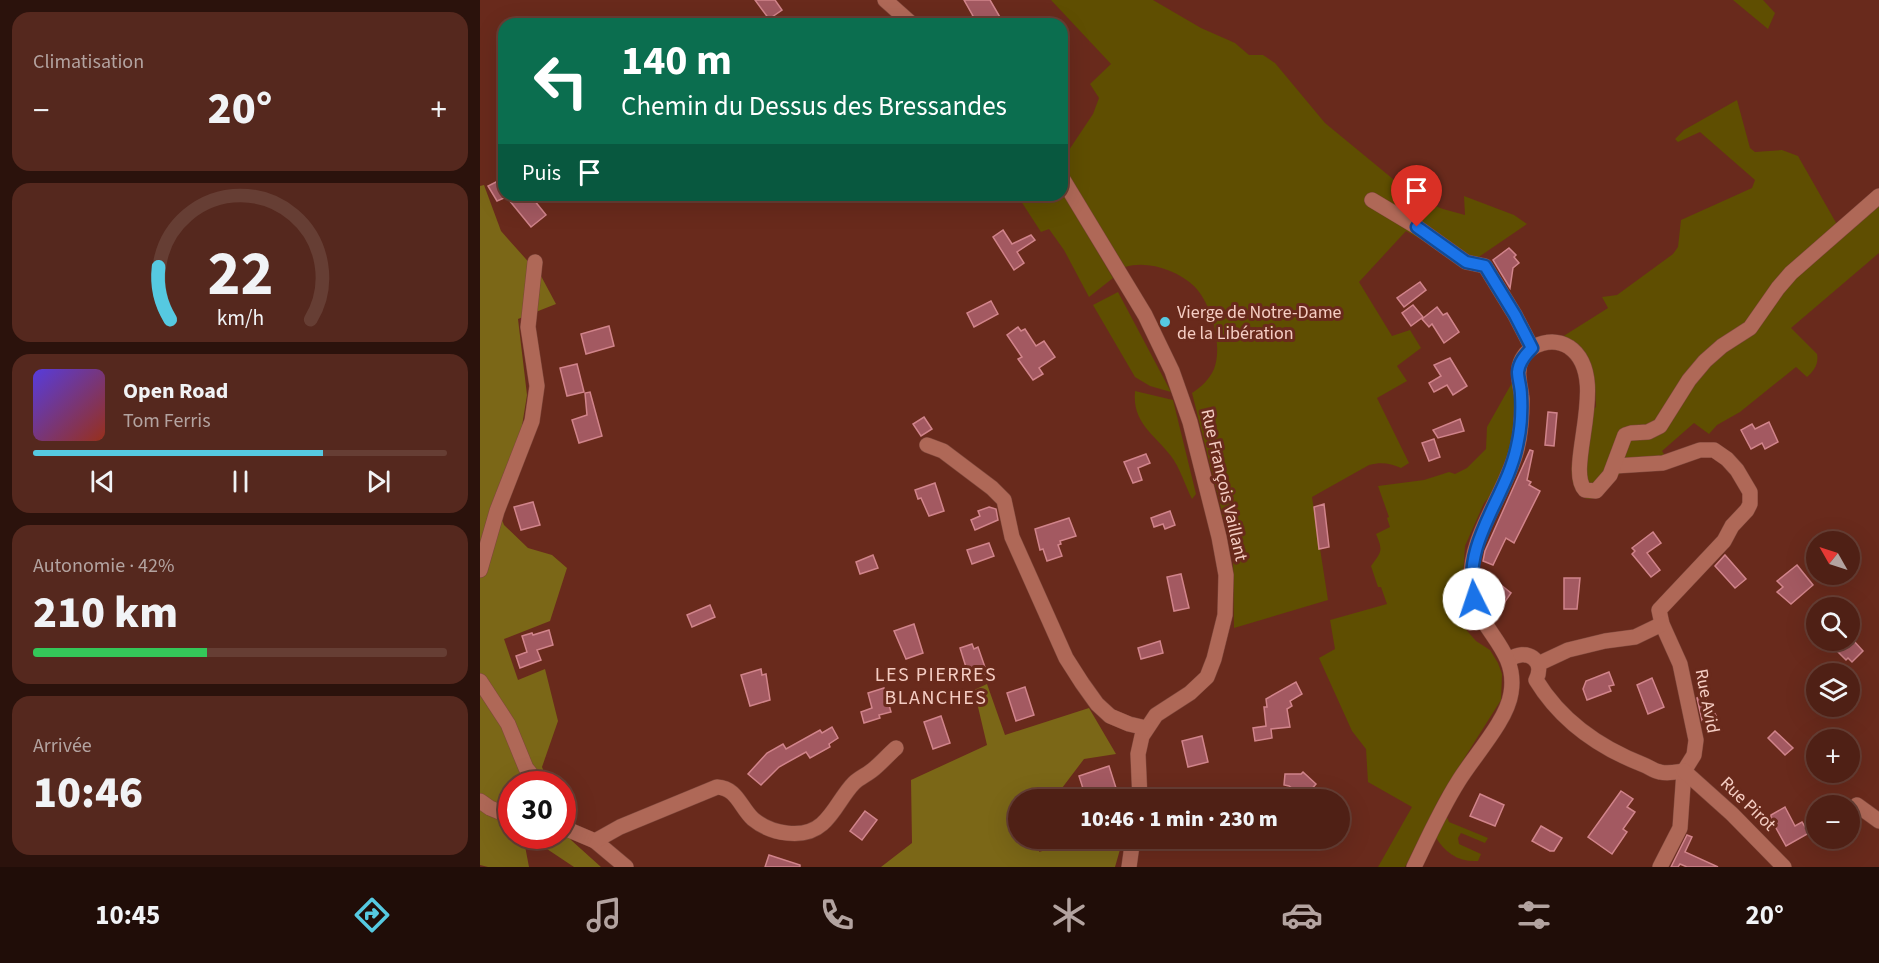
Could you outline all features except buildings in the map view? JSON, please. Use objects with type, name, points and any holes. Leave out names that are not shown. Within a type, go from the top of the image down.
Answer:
[{"type":"street","points":[[885,0],[905,18]]},
{"type":"street","name":"Rue François Vaillant","points":[[1068,188],[1145,315],[1172,371],[1190,422],[1219,537],[1226,575],[1225,615],[1207,677],[1190,693],[1162,709],[1146,728],[1138,754],[1140,789]]},
{"type":"street","points":[[1414,867],[1456,784],[1506,711],[1512,684],[1509,660],[1499,642],[1486,627],[1477,609],[1472,589],[1472,569],[1482,529],[1514,460],[1522,398],[1518,373],[1523,358],[1532,348],[1548,342],[1563,344],[1576,353],[1583,366],[1588,395],[1581,456],[1581,486],[1589,492],[1596,491],[1615,466],[1625,435],[1648,432],[1660,426],[1689,380],[1705,362],[1722,346],[1750,328],[1791,273],[1879,196]]},
{"type":"street","points":[[1371,200],[1417,227],[1466,262],[1485,266],[1532,348]]},
{"type":"street","points":[[480,570],[497,511],[532,421],[537,386],[528,327],[535,262]]},
{"type":"street","points":[[927,445],[943,451],[992,488],[1004,500],[1012,537],[1066,657],[1082,683],[1097,704],[1110,716],[1146,728]]},
{"type":"street","points":[[1538,664],[1568,650],[1635,637],[1661,617],[1724,541],[1732,526],[1750,504],[1750,492],[1732,465],[1723,455],[1714,450],[1700,450],[1663,463],[1615,466]]},
{"type":"street","name":"Rue Avid","points":[[1660,867],[1680,828],[1684,771],[1694,754],[1695,733],[1680,664],[1661,617]]},
{"type":"street","points":[[1509,660],[1526,654],[1538,664],[1536,680],[1526,687],[1512,684]]},
{"type":"street","points":[[1536,680],[1563,715],[1604,746],[1656,771],[1666,773],[1684,771]]},
{"type":"street","points":[[480,681],[508,724],[528,771]]},
{"type":"street","points":[[595,841],[620,827],[717,787],[732,792],[749,815],[764,826],[791,833],[811,830],[822,825],[854,783],[875,769],[896,748]]},
{"type":"street","name":"Rue Pirot","points":[[1684,771],[1732,814],[1784,867]]},
{"type":"street","points":[[480,801],[498,811]]},
{"type":"street","points":[[1860,807],[1879,821]]},
{"type":"street","points":[[576,832],[595,841],[626,867]]},
{"type":"street","points":[[1129,867],[1131,849]]},
{"type":"shaded area","points":[[1051,0],[1153,0],[1201,28],[1235,43],[1249,55],[1263,55],[1275,63],[1325,123],[1416,198],[1465,215],[1464,196],[1514,215],[1527,224],[1467,265],[1406,231],[1359,282],[1392,336],[1410,330],[1421,348],[1397,366],[1407,381],[1377,398],[1409,463],[1401,468],[1385,464],[1369,465],[1312,497],[1328,600],[1234,628],[1233,556],[1192,393],[1205,383],[1214,369],[1217,349],[1211,314],[1194,286],[1179,275],[1152,266],[1125,267],[1070,177],[1069,150],[1093,114],[1099,98],[1090,84],[1111,64]]},
{"type":"shaded area","points":[[1733,0],[1763,0],[1775,13],[1768,29]]},
{"type":"shaded area","points":[[1737,100],[1750,148],[1755,152],[1782,150],[1798,156],[1843,235],[1879,206],[1879,253],[1791,328],[1817,354],[1815,367],[1807,377],[1796,367],[1740,412],[1717,425],[1709,434],[1694,423],[1662,451],[1671,465],[1624,470],[1595,498],[1586,498],[1575,489],[1572,480],[1572,458],[1582,417],[1596,407],[1595,383],[1586,359],[1562,337],[1608,308],[1602,297],[1617,295],[1673,254],[1678,247],[1681,220],[1752,188],[1755,180],[1700,132],[1678,142],[1675,139],[1684,130]]},
{"type":"shaded area","points":[[484,185],[501,231],[541,276],[556,304],[518,319],[527,395],[522,426],[495,502],[504,525],[528,548],[552,555],[567,568],[550,621],[504,639],[518,680],[545,669],[558,721],[542,767],[544,771],[498,771],[498,849],[526,849],[529,867],[480,865],[480,186]]},
{"type":"shaded area","points":[[1021,201],[1067,201],[1113,278],[1089,297],[1064,250],[1049,229],[1041,232]]},
{"type":"shaded area","points":[[1118,292],[1171,392],[1150,386],[1135,377],[1093,305]]},
{"type":"shaded area","points":[[1513,381],[1516,401],[1513,439],[1496,489],[1484,503],[1465,546],[1462,590],[1456,613],[1462,625],[1476,641],[1490,650],[1498,663],[1502,674],[1501,700],[1441,795],[1405,867],[1378,867],[1412,807],[1368,782],[1366,749],[1352,731],[1319,658],[1335,649],[1330,620],[1387,604],[1371,566],[1380,551],[1376,534],[1390,527],[1387,518],[1389,517],[1378,486],[1424,480],[1449,472],[1455,474],[1467,468],[1486,449],[1487,427]]},
{"type":"shaded area","points":[[1135,391],[1173,400],[1196,494],[1192,499],[1174,461],[1141,420],[1137,412]]},
{"type":"shaded area","points":[[987,684],[1005,735],[1089,708],[1116,754],[1084,759],[1061,789],[1008,789],[1008,849],[1040,849],[1039,852],[1049,849],[1120,849],[1115,867],[881,867],[912,843],[911,780],[987,745],[974,690]]},
{"type":"shaded area","points":[[1446,815],[1449,822],[1488,838],[1485,843],[1461,833],[1458,838],[1459,844],[1481,854],[1478,861],[1458,858],[1448,852],[1439,842],[1435,836]]},
{"type":"shaded area","points":[[576,844],[601,867],[574,867],[547,849],[576,849]]},
{"type":"place","name":"Vierge de Notre-Dame de la Libération","points":[[1165,322]]},
{"type":"district","name":"LES PIERRES BLANCHES","points":[[936,686]]},
{"type":"route","points":[[1417,227],[1466,262],[1485,266],[1532,348],[1523,358],[1518,373],[1522,398],[1520,433],[1514,460],[1484,524],[1474,555],[1471,579],[1474,599]]}]
